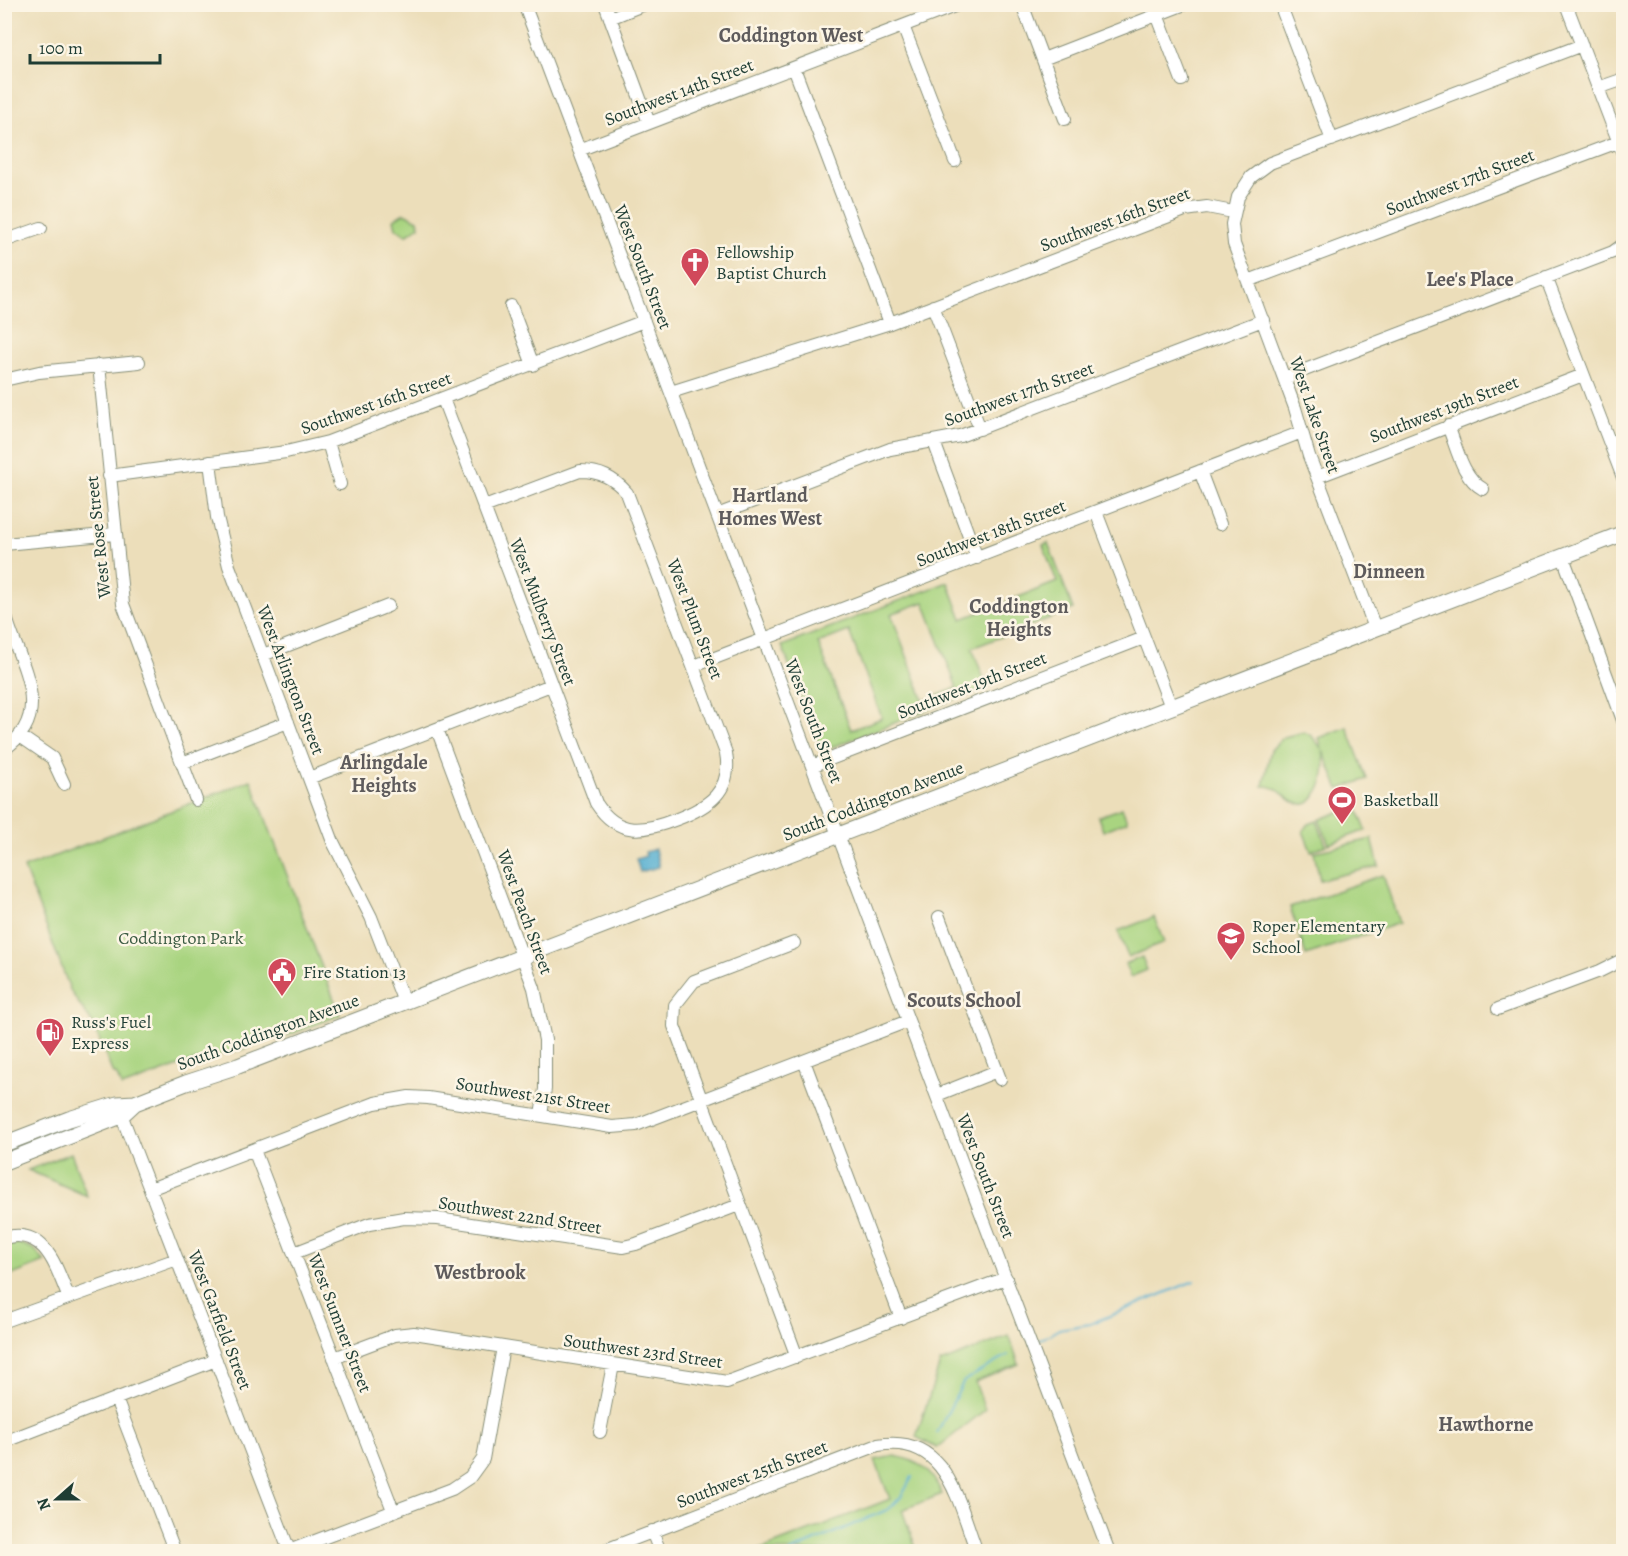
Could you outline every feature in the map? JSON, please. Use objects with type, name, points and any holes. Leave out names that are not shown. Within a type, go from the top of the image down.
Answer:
[{"type":"main road","name":"South Coddington Avenue","points":[[4,1162],[135,1103],[522,957],[1623,533]]},
{"type":"main road","name":"South Coddington Avenue","points":[[4,1144],[119,1110]]},
{"type":"street","name":"West South Street","points":[[524,4],[1109,1551]]},
{"type":"street","points":[[605,4],[650,123]]},
{"type":"street","points":[[610,18],[645,4]]},
{"type":"street","name":"Southwest 14th Street","points":[[579,150],[960,4]]},
{"type":"street","points":[[1022,4],[1065,119]]},
{"type":"street","points":[[1043,59],[1155,10],[1185,4]]},
{"type":"street","points":[[1280,4],[1332,140]]},
{"type":"street","points":[[1566,4],[1623,156]]},
{"type":"street","points":[[1155,10],[1182,80]]},
{"type":"street","points":[[903,26],[955,161]]},
{"type":"street","points":[[1233,212],[1244,186],[1260,170],[1332,140],[1582,45]]},
{"type":"street","points":[[794,68],[890,323]]},
{"type":"street","points":[[1598,88],[1623,79]]},
{"type":"street","name":"Southwest 17th Street","points":[[1248,281],[1618,142]]},
{"type":"street","name":"Southwest 16th Street","points":[[671,392],[890,323],[1185,210],[1207,207],[1233,212]]},
{"type":"street","name":"West Lake Street","points":[[1233,212],[1232,236],[1284,378],[1317,477],[1376,628]]},
{"type":"street","points":[[4,242],[41,228]]},
{"type":"street","points":[[1284,378],[1612,252],[1623,244]]},
{"type":"street","points":[[1546,277],[1623,480]]},
{"type":"street","points":[[511,306],[533,364]]},
{"type":"street","points":[[933,306],[980,429]]},
{"type":"street","name":"Southwest 17th Street","points":[[717,515],[890,449],[934,442],[980,429],[1263,320]]},
{"type":"street","name":"Southwest 16th Street","points":[[109,476],[286,452],[328,442],[644,321]]},
{"type":"street","points":[[4,380],[39,372],[139,362]]},
{"type":"street","name":"West Rose Street","points":[[99,366],[120,585],[126,614],[196,800]]},
{"type":"street","name":"Southwest 19th Street","points":[[1317,477],[1583,375]]},
{"type":"street","name":"West Mulberry Street","points":[[443,399],[596,803],[608,818],[623,827]]},
{"type":"street","points":[[1448,426],[1466,471],[1474,483],[1484,489]]},
{"type":"street","name":"Southwest 18th Street","points":[[694,666],[1302,432]]},
{"type":"street","points":[[328,442],[340,484]]},
{"type":"street","points":[[934,442],[977,558]]},
{"type":"street","name":"West Arlington Street","points":[[210,462],[222,540],[263,655],[333,842],[382,944],[404,1002]]},
{"type":"street","name":"West Plum Street","points":[[484,507],[573,473],[591,471],[611,478],[621,485],[632,503],[726,753],[726,780],[715,799],[700,810],[654,828],[635,830],[623,827]]},
{"type":"street","points":[[1200,471],[1220,524]]},
{"type":"street","points":[[1096,512],[1171,707]]},
{"type":"street","points":[[4,544],[115,534]]},
{"type":"street","points":[[1563,556],[1623,723]]},
{"type":"street","points":[[263,655],[388,606]]},
{"type":"street","points":[[4,610],[32,698],[31,711],[21,736],[4,749]]},
{"type":"street","name":"Southwest 19th Street","points":[[812,766],[1144,638]]},
{"type":"street","points":[[309,778],[551,685]]},
{"type":"street","points":[[182,763],[288,722]]},
{"type":"street","name":"West Peach Street","points":[[437,729],[534,988],[545,1040],[546,1064],[541,1116]]},
{"type":"street","points":[[21,736],[52,758],[64,784]]},
{"type":"street","points":[[937,1095],[999,1075],[939,917]]},
{"type":"street","points":[[794,943],[700,978],[686,988],[673,1004],[675,1034],[797,1357]]},
{"type":"street","points":[[1498,1009],[1600,971],[1623,959]]},
{"type":"street","name":"Southwest 21st Street","points":[[150,1190],[375,1103],[393,1099],[428,1098],[622,1127],[636,1125],[908,1021]]},
{"type":"street","points":[[804,1061],[901,1318]]},
{"type":"street","name":"West Garfield Street","points":[[119,1110],[287,1551]]},
{"type":"street","name":"West Sumner Street","points":[[254,1149],[393,1510]]},
{"type":"street","name":"Southwest 22nd Street","points":[[294,1253],[369,1224],[404,1218],[438,1219],[609,1247],[622,1247],[636,1245],[739,1205]]},
{"type":"street","points":[[4,1238],[27,1237],[43,1245],[53,1259],[68,1296]]},
{"type":"street","points":[[4,1321],[68,1296],[121,1281],[177,1259]]},
{"type":"street","name":"Southwest 23rd Street","points":[[334,1358],[403,1334],[727,1382],[1006,1278]]},
{"type":"street","points":[[287,1551],[452,1489],[477,1468],[486,1449],[503,1347]]},
{"type":"street","points":[[4,1442],[216,1360]]},
{"type":"street","points":[[600,1432],[613,1365]]},
{"type":"street","points":[[116,1399],[175,1551]]},
{"type":"street","name":"Southwest 25th Street","points":[[600,1551],[878,1445],[902,1444],[930,1455],[945,1472],[977,1551]]},
{"type":"street","points":[[652,1531],[660,1551]]},
{"type":"green space","points":[[404,213],[418,220],[420,226],[406,235],[396,228],[394,219]]},
{"type":"green space","points":[[1048,543],[1073,609],[972,648],[987,687],[822,751],[782,646],[948,582],[962,619],[1057,582],[1043,545]],"holes":[[[924,602],[957,688],[924,701],[891,614]],[[849,631],[882,718],[851,730],[818,643]]]},
{"type":"green space","points":[[1347,727],[1367,779],[1339,789],[1323,751],[1325,764],[1323,778],[1318,792],[1309,803],[1296,803],[1276,789],[1263,786],[1271,750],[1284,737],[1304,732],[1311,735],[1322,749],[1319,738]]},
{"type":"green space","name":"Coddington Park","points":[[251,780],[340,1015],[276,1040],[274,1037],[243,1049],[187,1063],[122,1087],[116,1074],[113,1074],[93,1024],[71,992],[24,868]]},
{"type":"green space","name":"Basketball","points":[[1356,805],[1366,830],[1329,844],[1319,820]]},
{"type":"green space","points":[[1122,808],[1127,821],[1103,831],[1098,817]]},
{"type":"green space","points":[[1317,821],[1326,845],[1311,851],[1303,831],[1309,824]]},
{"type":"green space","points":[[1372,839],[1379,866],[1320,880],[1314,852]]},
{"type":"green space","points":[[1383,875],[1399,923],[1306,955],[1290,907]]},
{"type":"green space","points":[[1154,917],[1164,943],[1128,957],[1118,931]]},
{"type":"green space","points":[[1142,957],[1147,970],[1130,977],[1125,964]]},
{"type":"green space","points":[[71,1153],[87,1196],[28,1170]]},
{"type":"green space","points":[[19,1243],[34,1249],[45,1262],[5,1278],[5,1245]]},
{"type":"green space","points":[[1009,1336],[1019,1364],[975,1382],[985,1410],[937,1448],[916,1437],[940,1363]]},
{"type":"green space","points":[[894,1456],[924,1468],[934,1479],[942,1494],[902,1510],[917,1551],[757,1551],[890,1499],[875,1460]]},
{"type":"water","points":[[655,849],[659,867],[640,872],[636,859],[646,856],[645,852]]},
{"type":"waterway","points":[[1040,1340],[1059,1329],[1090,1324],[1194,1281]]},
{"type":"waterway","points":[[937,1433],[964,1381],[1008,1355]]},
{"type":"waterway","points":[[790,1552],[889,1509],[901,1497],[912,1477]]},
{"type":"place","name":"Fellowship Baptist Church","points":[[695,288]]},
{"type":"place","name":"Basketball","points":[[1342,826]]},
{"type":"place","name":"Roper Elementary School","points":[[1231,962]]},
{"type":"place","name":"Fire Station 13","points":[[282,998]]},
{"type":"place","name":"Russ's Fuel Express","points":[[50,1058]]},
{"type":"district","name":"Coddington West","points":[[791,35]]},
{"type":"district","name":"Lee's Place","points":[[1470,279]]},
{"type":"district","name":"Hartland Homes West","points":[[770,506]]},
{"type":"district","name":"Dinneen","points":[[1389,571]]},
{"type":"district","name":"Coddington Heights","points":[[1019,618]]},
{"type":"district","name":"Arlingdale Heights","points":[[384,774]]},
{"type":"district","name":"Scouts School","points":[[964,1000]]},
{"type":"district","name":"Westbrook","points":[[480,1272]]},
{"type":"district","name":"Hawthorne","points":[[1486,1424]]}]
